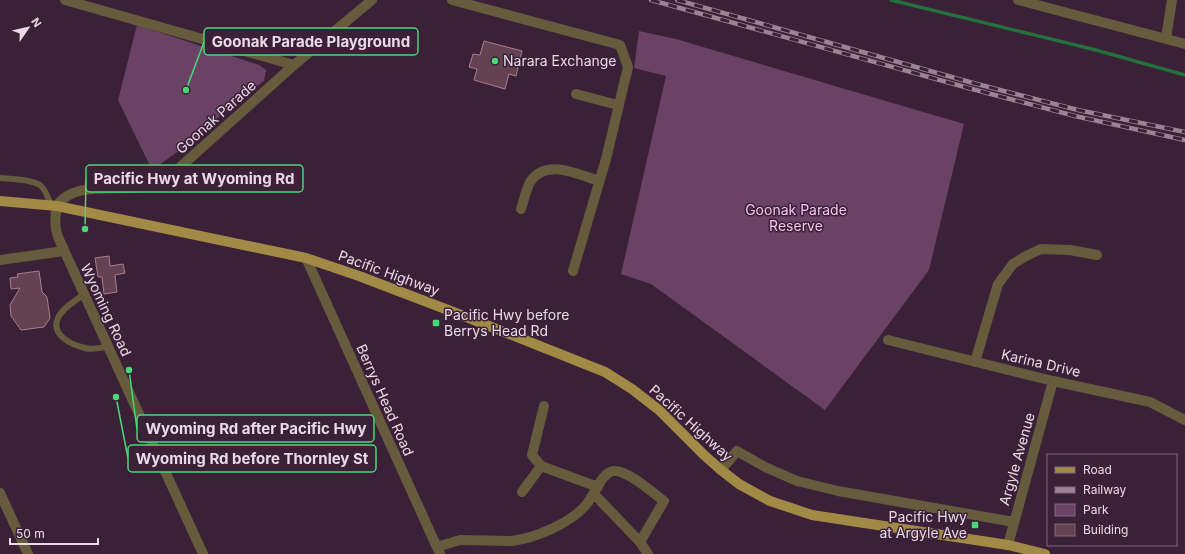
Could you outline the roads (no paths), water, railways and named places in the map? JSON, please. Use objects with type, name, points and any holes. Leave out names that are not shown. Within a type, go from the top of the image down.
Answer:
[{"type":"main road","name":"Pacific Highway","points":[[0,201],[54,206],[306,258],[382,284],[604,372],[659,410],[704,455],[739,484],[770,501],[812,515],[1008,545],[1041,554]]},
{"type":"main road","name":"Pacific Highway","points":[[0,206],[32,204]]},
{"type":"street","points":[[65,0],[294,65]]},
{"type":"street","name":"Goonak Parade","points":[[54,206],[68,195],[76,192],[96,189],[140,187],[150,184],[177,170],[294,65],[372,0]]},
{"type":"street","points":[[452,0],[620,45],[628,67],[606,159],[573,271]]},
{"type":"street","points":[[1018,0],[1185,44]]},
{"type":"street","points":[[1166,38],[1172,0]]},
{"type":"street","points":[[576,94],[618,105]]},
{"type":"street","points":[[520,209],[529,184],[544,170],[557,169],[599,181]]},
{"type":"street","name":"Wyoming Road","points":[[54,206],[55,226],[58,237],[83,295],[203,554]]},
{"type":"street","points":[[975,362],[998,284],[1013,264],[1041,249],[1070,250],[1097,255]]},
{"type":"street","points":[[0,260],[64,251]]},
{"type":"street","name":"Berrys Head Road","points":[[306,258],[438,551]]},
{"type":"street","name":"Karina Drive","points":[[888,340],[1053,381],[1150,402],[1185,420]]},
{"type":"street","name":"Argyle Avenue","points":[[1008,545],[1053,381]]},
{"type":"street","points":[[544,406],[532,455],[541,466],[596,490],[640,542],[648,554]]},
{"type":"street","points":[[721,470],[737,451],[765,467],[797,481],[838,491],[1014,522]]},
{"type":"street","points":[[522,492],[541,466]]},
{"type":"street","points":[[438,551],[460,540],[512,541],[541,533],[571,518],[585,506],[605,475],[612,471],[621,471],[631,476],[664,502],[640,542]]},
{"type":"street","points":[[0,493],[28,554]]},
{"type":"lane","points":[[0,178],[28,181],[40,185],[54,206]]},
{"type":"lane","points":[[83,295],[64,309],[58,318],[56,327],[61,337],[75,344],[86,348],[107,347]]},
{"type":"waterway","points":[[891,0],[1096,50],[1185,75]]},
{"type":"railway","points":[[651,0],[972,89],[1075,116],[1185,140]]},
{"type":"railway","points":[[677,0],[973,83],[1078,110],[1185,132]]},
{"type":"place","name":"Narara Exchange","points":[[495,61]]},
{"type":"place","name":"Goonak Parade Playground","points":[[186,90]]},
{"type":"place","name":"Pacific Hwy at Wyoming Rd","points":[[85,229]]},
{"type":"place","name":"Pacific Hwy before Berrys Head Rd","points":[[436,323]]},
{"type":"place","name":"Wyoming Rd after Pacific Hwy","points":[[129,370]]},
{"type":"place","name":"Wyoming Rd before Thornley St","points":[[116,397]]},
{"type":"place","name":"Pacific Hwy at Argyle Ave","points":[[975,525]]},
{"type":"park label","name":"Goonak Parade Reserve","points":[[796,218]]}]
